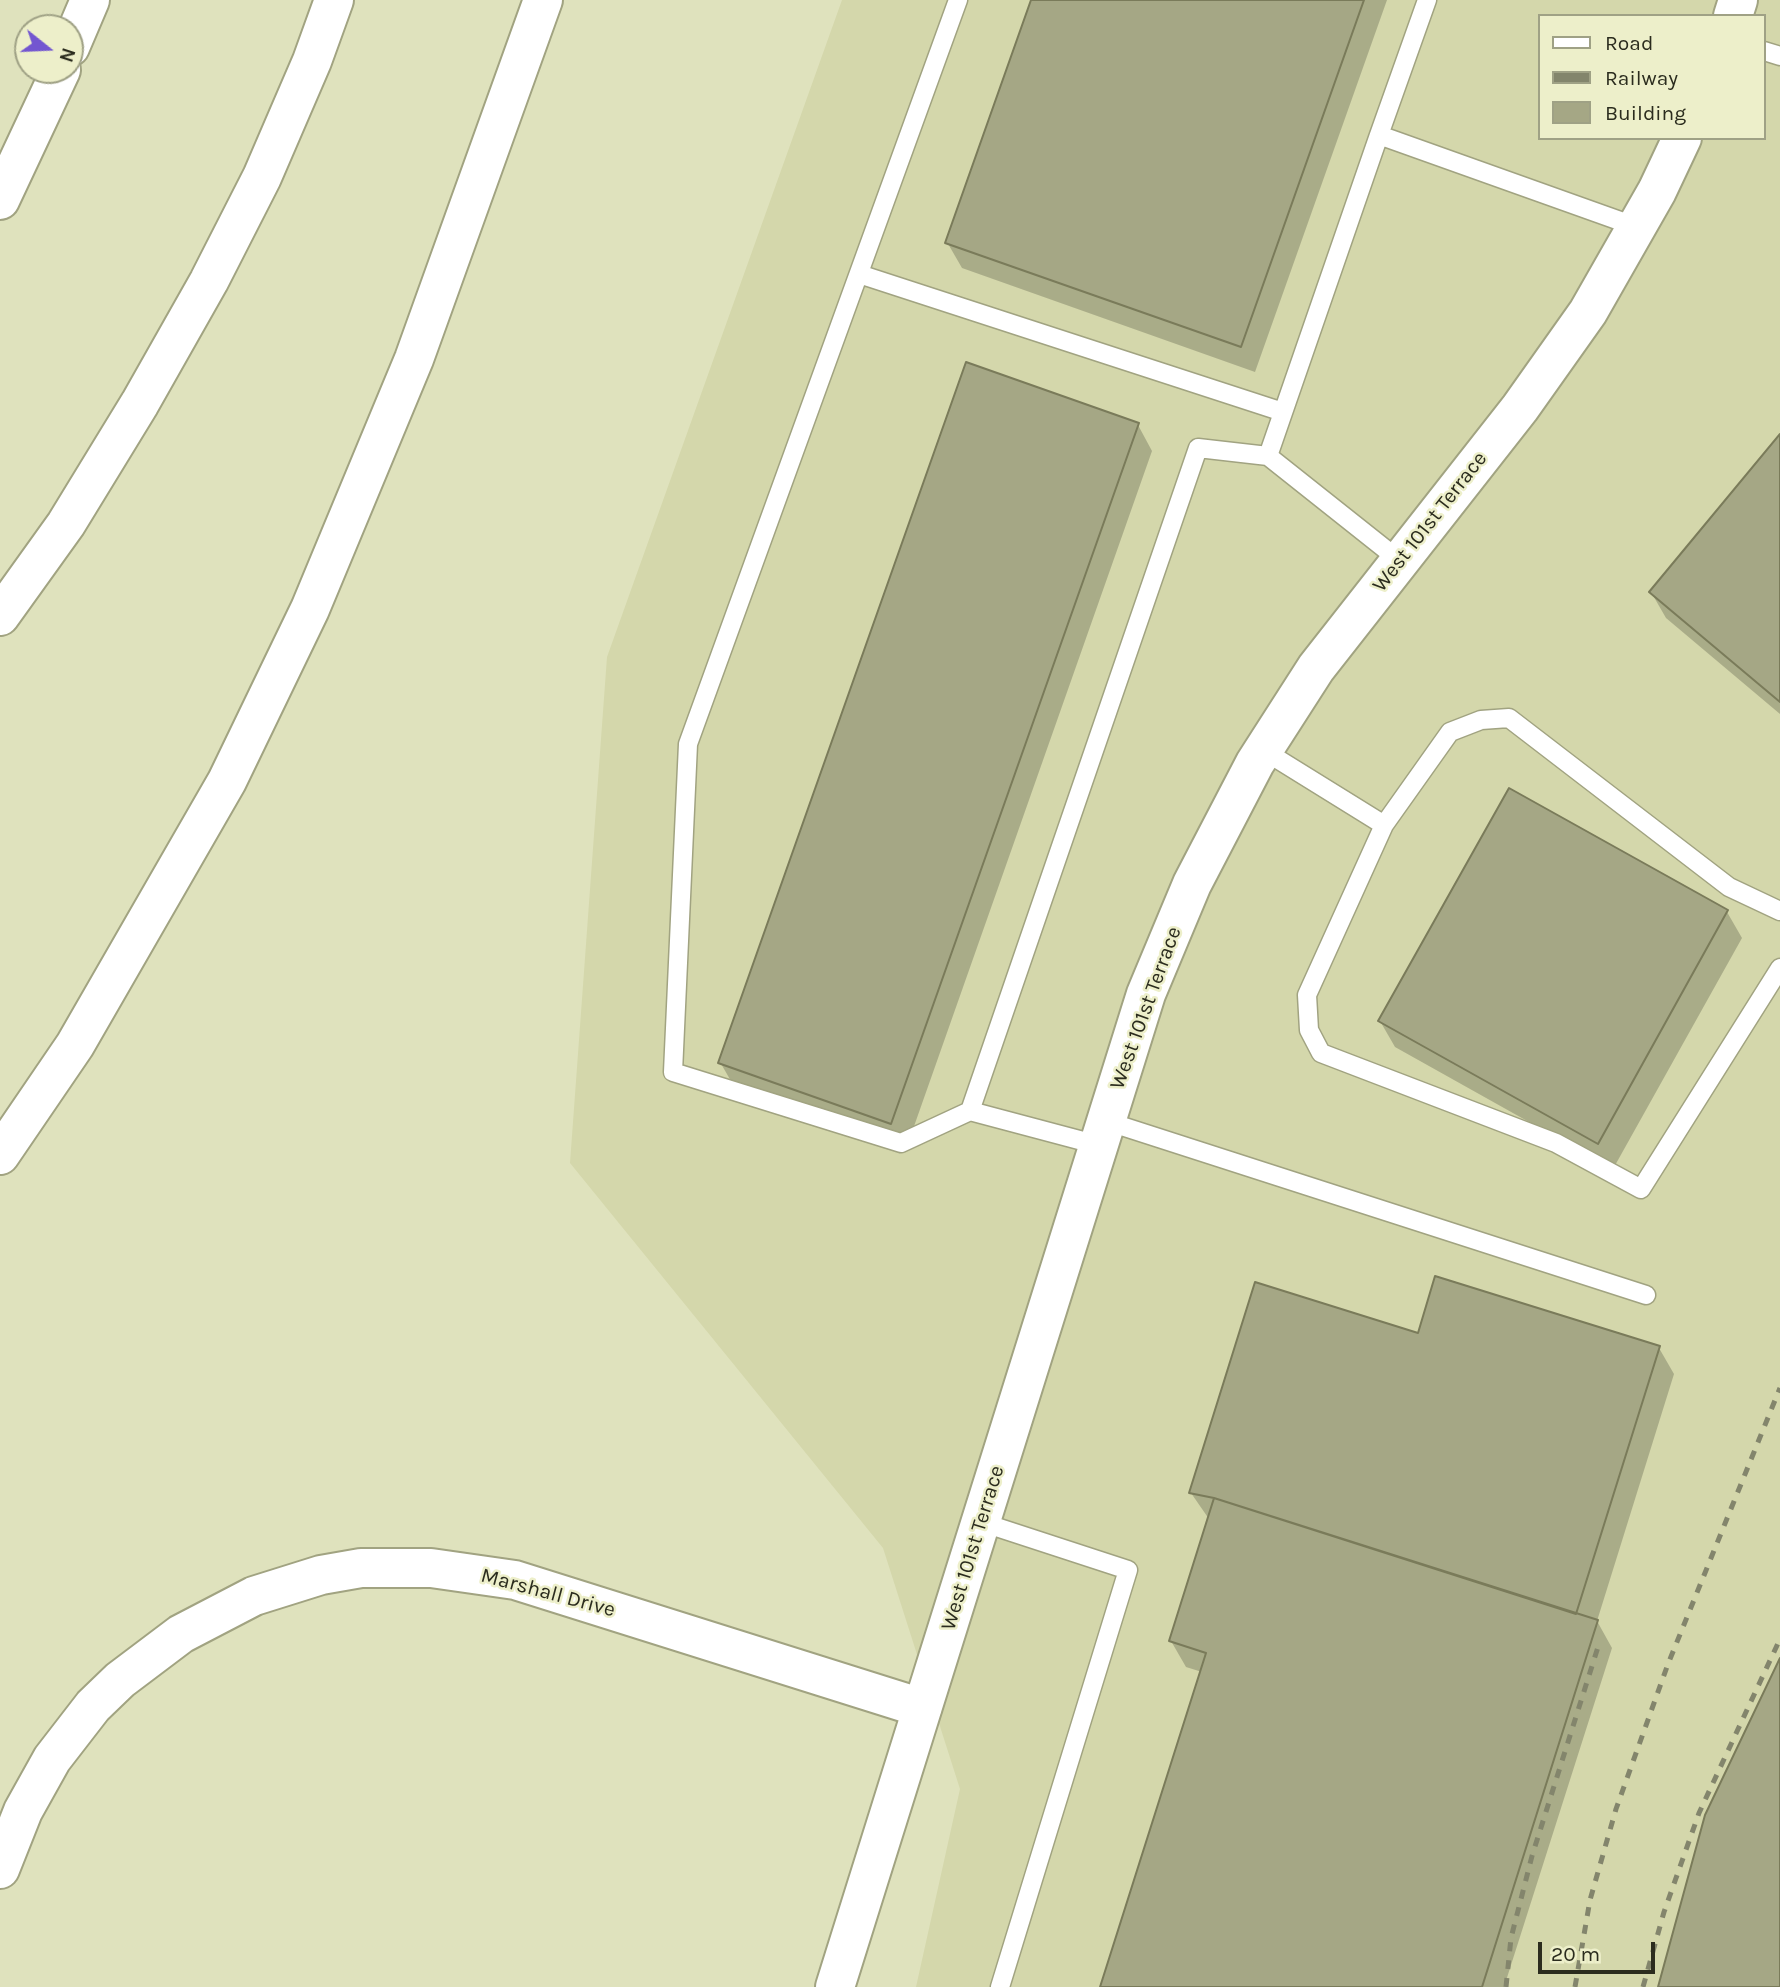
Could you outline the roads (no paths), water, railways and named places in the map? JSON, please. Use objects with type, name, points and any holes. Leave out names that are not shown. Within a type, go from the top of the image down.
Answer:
[{"type":"main road","points":[[0,617],[73,513],[209,281],[262,177],[312,61],[334,0]]},
{"type":"main road","points":[[0,1155],[75,1045],[227,781],[310,609],[414,359],[543,0]]},
{"type":"main road","points":[[0,200],[54,84]]},
{"type":"main road","name":"West 101st Terrace","points":[[835,1987],[1146,994],[1192,884],[1263,751],[1316,668],[1520,408],[1588,312],[1637,227],[1681,140]]},
{"type":"main road","name":"Marshall Drive","points":[[0,1869],[23,1811],[52,1759],[93,1706],[120,1680],[181,1634],[241,1601],[321,1575],[361,1568],[431,1568],[515,1580],[922,1708]]},
{"type":"lane","points":[[958,0],[688,744],[673,1072],[901,1143],[970,1111],[1102,1133],[1646,1295]]},
{"type":"lane","points":[[1268,456],[1427,0]]},
{"type":"lane","points":[[1379,135],[1637,227]]},
{"type":"lane","points":[[859,274],[1283,412]]},
{"type":"lane","points":[[970,1111],[1198,447],[1268,456],[1399,560]]},
{"type":"lane","points":[[1780,911],[1729,887],[1509,718],[1481,720],[1450,732],[1384,825],[1307,995],[1309,1030],[1321,1053],[1556,1143],[1641,1189],[1780,968]]},
{"type":"lane","points":[[1263,751],[1384,825]]},
{"type":"lane","points":[[981,1522],[1128,1570],[1000,1987]]},
{"type":"railway","points":[[1575,1987],[1590,1900],[1616,1809],[1668,1664],[1780,1388]]},
{"type":"railway","points":[[1643,1987],[1664,1912],[1699,1813],[1780,1639]]},
{"type":"railway","points":[[1506,1987],[1511,1938],[1532,1856],[1598,1647]]}]
